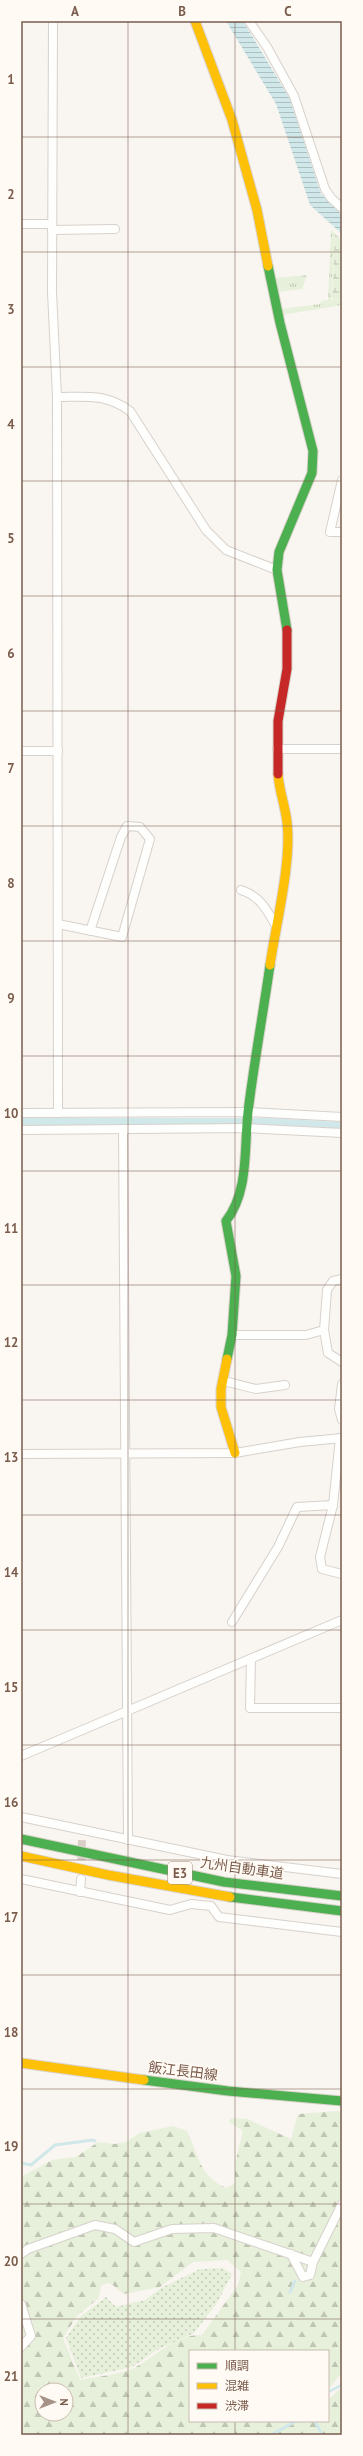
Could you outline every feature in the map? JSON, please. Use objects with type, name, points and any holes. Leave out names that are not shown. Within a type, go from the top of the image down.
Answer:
[{"type":"main road","points":[[195,21],[232,120],[257,210],[280,323],[313,451],[312,473],[279,552],[277,570],[288,635],[288,669],[278,721],[277,749],[279,789],[287,822],[287,854],[248,1112],[241,1190],[234,1211],[226,1221],[236,1276],[232,1336],[221,1407],[235,1453]]},
{"type":"main road","name":"九州自動車道","points":[[21,1839],[224,1882],[342,1896]]},
{"type":"main road","name":"九州自動車道","points":[[21,1856],[108,1875],[222,1896],[342,1911]]},
{"type":"main road","name":"飯江長田線","points":[[21,2063],[228,2091],[342,2101]]},
{"type":"street","points":[[53,21],[52,292],[57,397],[58,1113]]},
{"type":"street","points":[[249,21],[267,47],[294,96],[325,189],[331,198],[342,208]]},
{"type":"street","points":[[21,224],[52,227],[115,229]]},
{"type":"street","points":[[57,397],[102,397],[116,401],[130,411],[206,530],[218,544],[226,550],[277,570]]},
{"type":"street","points":[[342,480],[330,532],[342,532]]},
{"type":"street","points":[[277,749],[342,749]]},
{"type":"street","points":[[21,751],[58,751]]},
{"type":"street","points":[[58,924],[90,931],[122,937],[150,839],[140,827],[128,826],[121,837],[90,931]]},
{"type":"street","points":[[242,890],[253,894],[266,907],[276,926]]},
{"type":"street","points":[[21,1113],[248,1112],[342,1117]]},
{"type":"street","points":[[21,1130],[246,1128],[342,1133]]},
{"type":"street","points":[[123,1129],[129,1710],[128,1840]]},
{"type":"street","points":[[342,1279],[333,1281],[327,1290],[324,1330],[328,1353],[342,1362]]},
{"type":"street","points":[[232,1336],[306,1335],[324,1330]]},
{"type":"street","points":[[224,1381],[256,1389],[285,1385]]},
{"type":"street","points":[[342,1384],[339,1409],[342,1420]]},
{"type":"street","points":[[21,1454],[235,1453],[300,1442],[341,1438],[333,1505],[320,1557],[322,1569],[342,1574]]},
{"type":"street","points":[[232,1622],[278,1547],[297,1507],[333,1505]]},
{"type":"street","points":[[21,1756],[342,1620]]},
{"type":"street","points":[[251,1659],[250,1708],[342,1708]]},
{"type":"street","points":[[21,1817],[82,1835],[128,1840],[227,1860],[342,1874]]},
{"type":"street","points":[[21,1879],[170,1910],[191,1904],[211,1906],[219,1917],[342,1932]]},
{"type":"street","points":[[80,1892],[81,1879]]},
{"type":"street","points":[[291,2254],[303,2277],[310,2275],[313,2262],[342,2204]]},
{"type":"street","points":[[21,2254],[28,2249],[95,2225],[115,2229],[134,2242],[172,2229],[214,2228],[313,2262]]},
{"type":"street","points":[[21,2304],[31,2336],[21,2347]]},
{"type":"green space","points":[[331,230],[335,233],[331,300],[342,299],[342,305],[282,315],[281,309],[320,304],[321,301],[328,300]]},
{"type":"green space","points":[[335,234],[342,240],[342,298],[332,300]]},
{"type":"green space","points":[[307,275],[302,289],[278,292],[275,278]]},
{"type":"green space","points":[[338,2111],[342,2113],[342,2372],[329,2389],[329,2350],[189,2350],[189,2422],[329,2422],[329,2399],[342,2387],[342,2435],[21,2435],[21,2177],[52,2160],[76,2157],[98,2142],[114,2144],[126,2142],[140,2133],[173,2126],[187,2131],[197,2157],[205,2171],[217,2183],[226,2188],[235,2183],[235,2164],[243,2131],[229,2122],[231,2118],[247,2119],[291,2139],[298,2114]],"holes":[[[227,2260],[241,2272],[238,2285],[202,2335],[193,2335],[175,2342],[129,2370],[116,2374],[80,2380],[63,2338],[77,2316],[99,2298],[101,2285],[110,2283],[124,2294],[160,2287],[193,2262]]]},
{"type":"green space","points":[[222,2268],[232,2274],[217,2303],[194,2333],[157,2350],[132,2367],[81,2378],[66,2338],[81,2316],[106,2297],[116,2307],[145,2300],[161,2288],[200,2269]]},
{"type":"water","points":[[226,21],[243,21],[290,99],[321,194],[342,215],[342,234],[310,205],[276,104]]},
{"type":"waterway","points":[[21,1123],[265,1123],[342,1127]]},
{"type":"waterway","points":[[21,2163],[31,2165],[55,2145],[95,2141]]},
{"type":"waterway","points":[[290,2292],[295,2281]]},
{"type":"waterway","points":[[329,2392],[342,2385]]},
{"type":"waterway","points":[[271,2435],[294,2422]]},
{"type":"waterway","points":[[316,2422],[322,2435]]},
{"type":"tunnel","points":[[81,1872],[82,1838]]},
{"type":"traffic: fast","points":[[268,266],[280,323],[313,451],[312,473],[279,552],[277,570],[287,630]]},
{"type":"traffic: fast","points":[[227,1359],[232,1335],[236,1276],[226,1221],[239,1197],[242,1183],[248,1112],[270,965]]},
{"type":"traffic: fast","points":[[21,1839],[224,1882],[342,1896]]},
{"type":"traffic: fast","points":[[230,1897],[342,1911]]},
{"type":"traffic: fast","points":[[144,2080],[228,2091],[342,2101]]},
{"type":"traffic: slow","points":[[195,21],[232,120],[257,210],[268,266]]},
{"type":"traffic: slow","points":[[270,965],[283,893],[288,838],[287,822],[278,774]]},
{"type":"traffic: slow","points":[[227,1359],[221,1389],[221,1407],[235,1453]]},
{"type":"traffic: slow","points":[[21,1856],[108,1875],[230,1897]]},
{"type":"traffic: slow","points":[[21,2063],[144,2080]]},
{"type":"traffic: jam","points":[[278,774],[278,721],[287,669],[287,630]]}]
